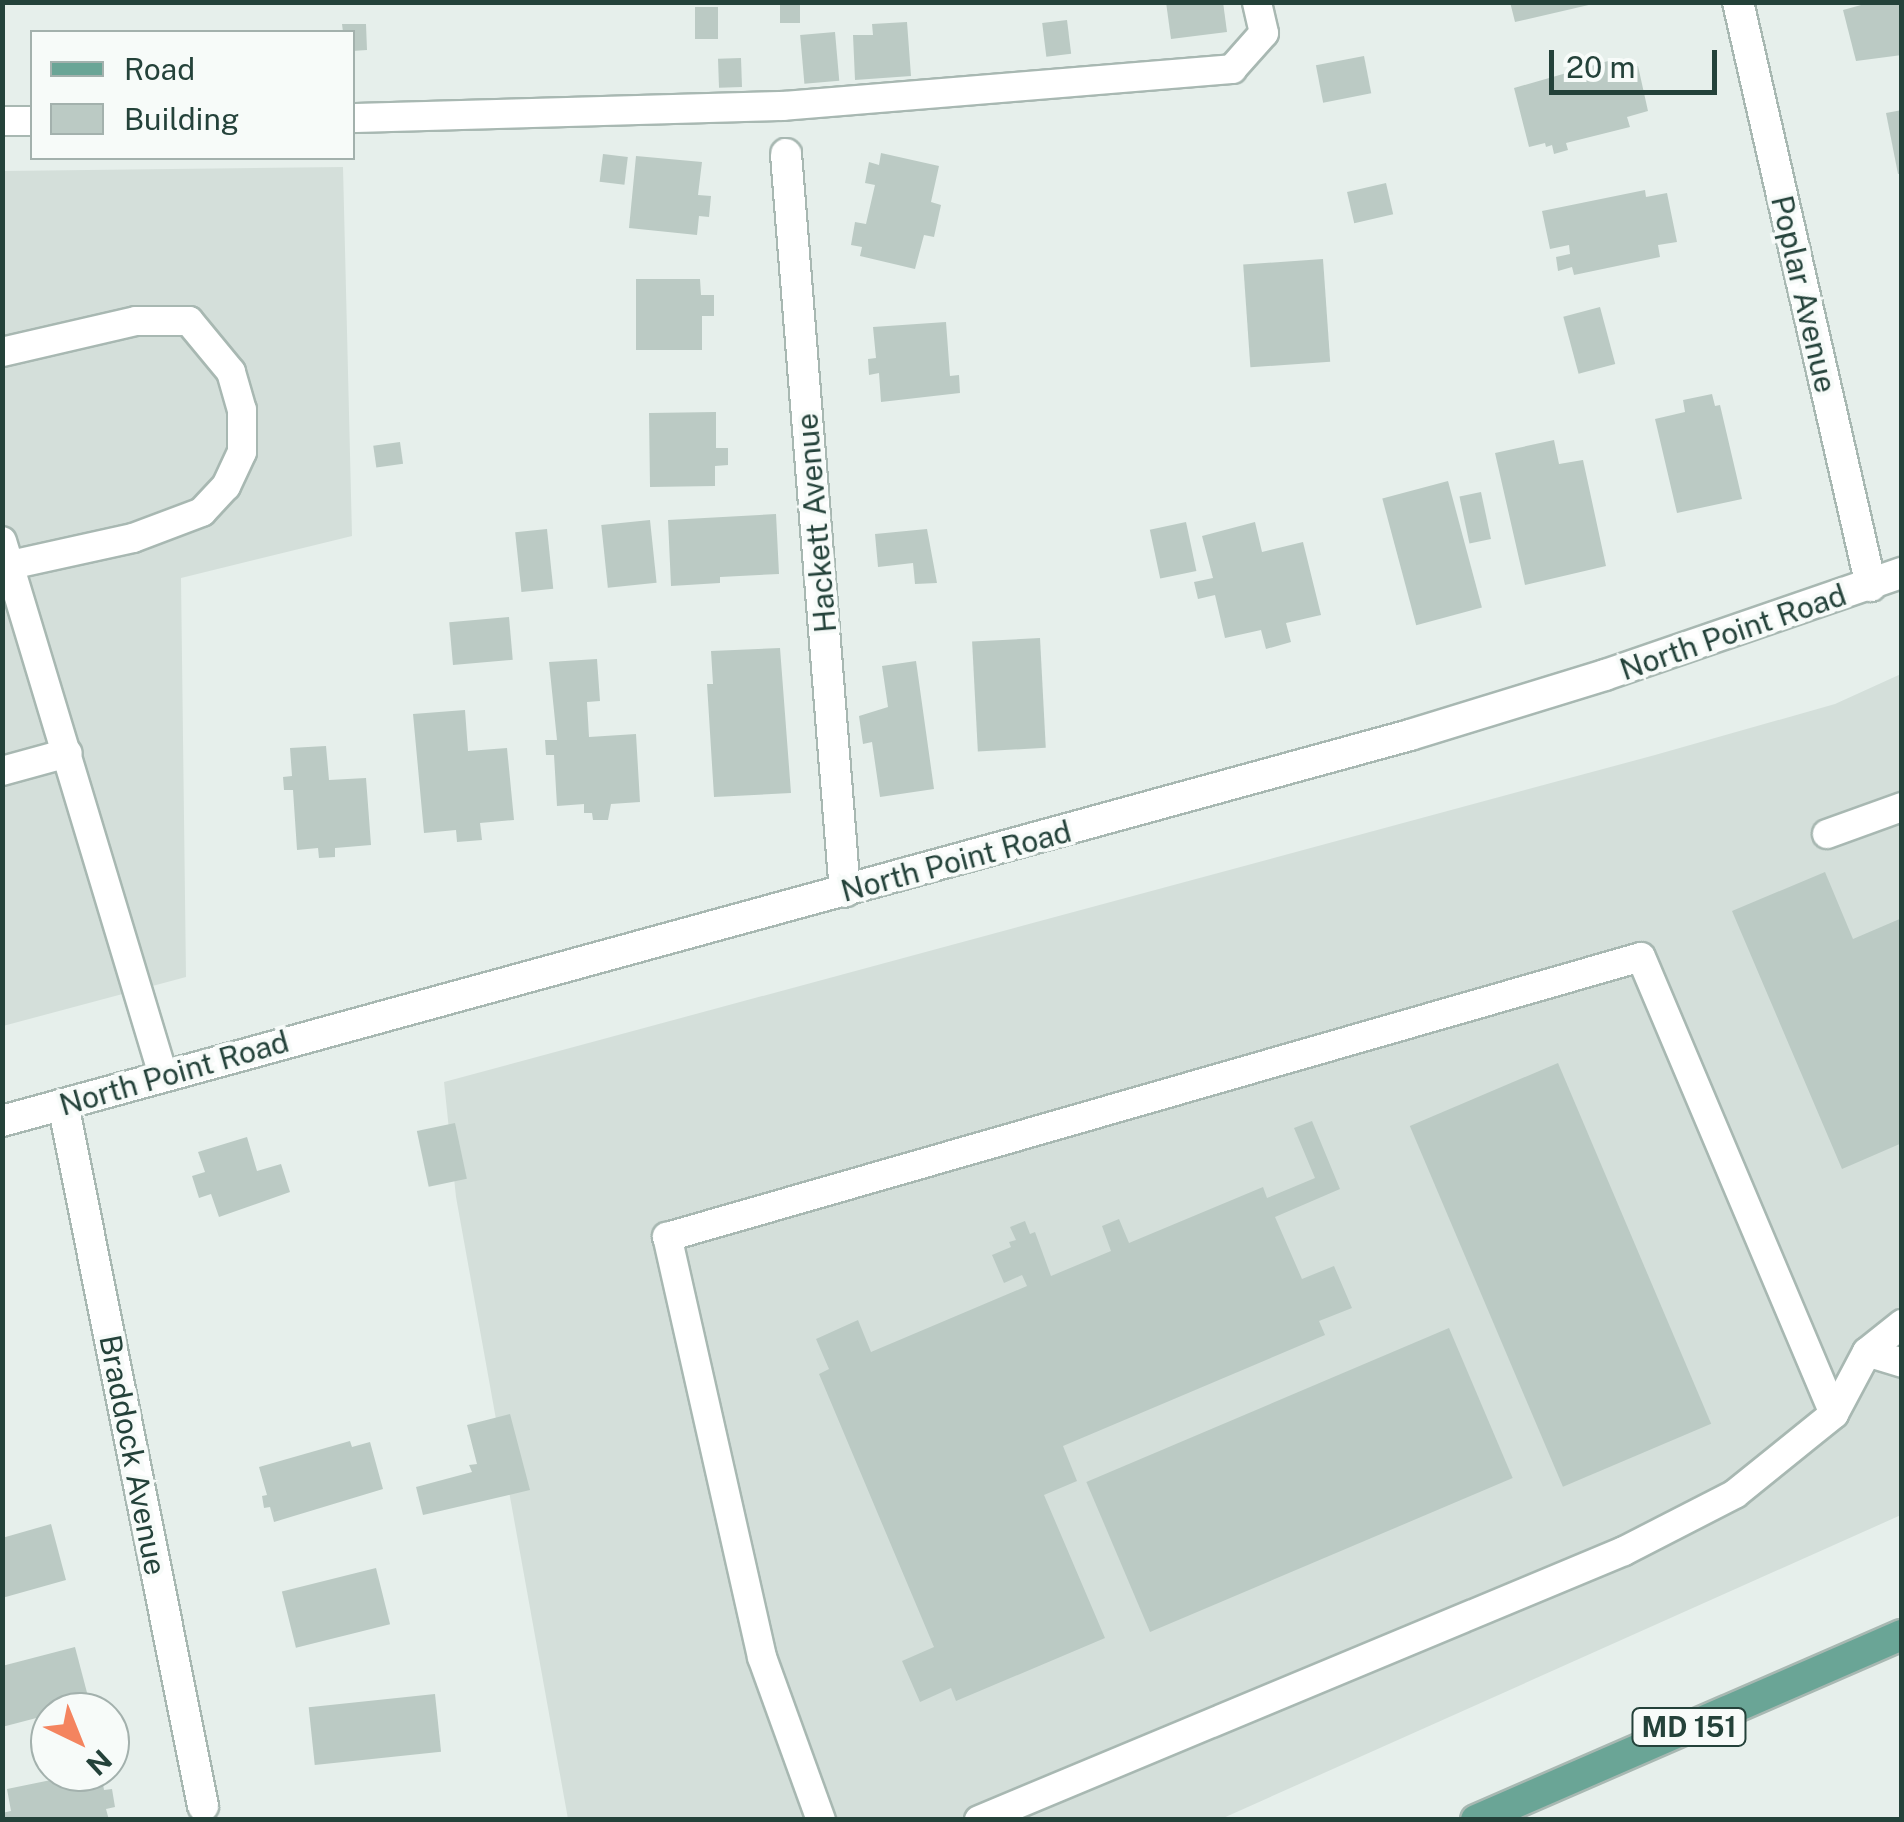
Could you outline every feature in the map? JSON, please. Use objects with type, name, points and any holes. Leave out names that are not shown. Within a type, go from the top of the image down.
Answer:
[{"type":"main road","name":"MD 151","points":[[1476,1820],[1902,1634]]},
{"type":"street","name":"Poplar Avenue","points":[[1738,2],[1871,586]]},
{"type":"street","name":"Hackett Avenue","points":[[786,154],[846,892]]},
{"type":"street","name":"North Point Road","points":[[2,1122],[1410,735],[1902,573]]},
{"type":"street","name":"Braddock Avenue","points":[[63,1104],[202,1806]]},
{"type":"lane","points":[[355,118],[783,106],[1232,69],[1264,34],[1257,2]]},
{"type":"lane","points":[[2,121],[30,122]]},
{"type":"lane","points":[[2,352],[136,321],[188,321],[231,372],[242,410],[242,452],[226,486],[202,512],[133,538],[6,554],[163,1075]]},
{"type":"lane","points":[[2,771],[68,753]]},
{"type":"lane","points":[[1827,834],[1902,807]]},
{"type":"lane","points":[[821,1820],[762,1657],[666,1236],[1640,957],[1834,1414]]},
{"type":"lane","points":[[979,1820],[1624,1551],[1735,1494],[1834,1414],[1867,1352],[1902,1324]]},
{"type":"lane","points":[[1867,1352],[1902,1363]]},
{"type":"shaded area","points":[[343,167],[352,536],[181,578],[186,977],[3,1026],[3,171]]},
{"type":"shaded area","points":[[1901,674],[1901,1515],[1221,1819],[568,1819],[456,1197],[444,1082],[1655,755],[1835,704]]},
{"type":"building","points":[[780,2],[800,2],[800,23],[780,23]]},
{"type":"building","points":[[1166,2],[1223,2],[1227,32],[1171,39]]},
{"type":"building","points":[[1510,2],[1593,2],[1593,4],[1515,22]]},
{"type":"building","points":[[1872,2],[1902,2],[1902,55],[1856,61],[1843,10]]},
{"type":"building","points":[[695,7],[718,7],[718,39],[695,39]]},
{"type":"building","points":[[1067,20],[1071,54],[1046,57],[1042,23]]},
{"type":"building","points":[[907,22],[911,76],[855,80],[853,35],[873,35],[872,24]]},
{"type":"building","points":[[342,24],[366,24],[367,50],[355,51],[355,30],[343,30]]},
{"type":"building","points":[[835,32],[839,81],[804,84],[800,35]]},
{"type":"building","points":[[1364,56],[1371,93],[1323,103],[1316,65]]},
{"type":"building","points":[[741,58],[742,87],[719,88],[718,59]]},
{"type":"building","points":[[1615,59],[1618,71],[1638,66],[1648,111],[1627,117],[1630,127],[1566,143],[1568,150],[1554,154],[1552,145],[1546,147],[1545,143],[1529,147],[1514,88]]},
{"type":"building","points":[[1902,110],[1902,173],[1898,174],[1886,113]]},
{"type":"building","points":[[881,153],[939,166],[931,202],[941,205],[934,237],[924,235],[915,269],[860,256],[862,247],[851,245],[855,222],[866,224],[875,185],[865,183],[869,162],[879,165]]},
{"type":"building","points":[[603,154],[628,157],[624,185],[600,182]]},
{"type":"building","points":[[636,156],[702,162],[698,195],[711,196],[709,217],[699,216],[697,235],[629,228]]},
{"type":"building","points":[[1386,183],[1393,214],[1354,223],[1347,192]]},
{"type":"building","points":[[1645,190],[1646,197],[1667,193],[1677,242],[1658,245],[1660,257],[1574,275],[1572,267],[1558,271],[1556,257],[1570,254],[1569,245],[1550,249],[1542,211]]},
{"type":"building","points":[[1323,259],[1330,362],[1250,367],[1243,265]]},
{"type":"building","points":[[636,279],[700,279],[701,295],[714,295],[714,316],[702,316],[702,350],[636,350]]},
{"type":"building","points":[[1600,307],[1615,364],[1579,374],[1563,317]]},
{"type":"building","points":[[946,322],[950,376],[959,375],[960,393],[881,402],[879,373],[869,375],[868,359],[876,358],[873,327]]},
{"type":"building","points":[[1712,394],[1715,406],[1720,405],[1742,499],[1677,513],[1655,419],[1685,412],[1683,400]]},
{"type":"building","points":[[716,412],[716,448],[728,448],[728,465],[715,466],[715,486],[650,487],[649,413]]},
{"type":"building","points":[[1554,440],[1559,464],[1583,460],[1606,566],[1525,585],[1495,453]]},
{"type":"building","points":[[400,442],[403,464],[376,468],[373,446]]},
{"type":"building","points":[[1448,481],[1482,608],[1416,625],[1382,499]]},
{"type":"building","points":[[1481,492],[1491,539],[1469,544],[1459,497]]},
{"type":"building","points":[[776,514],[779,574],[720,577],[720,583],[671,586],[668,520]]},
{"type":"building","points":[[650,520],[657,583],[608,588],[601,525]]},
{"type":"building","points":[[1186,522],[1196,571],[1160,579],[1150,530]]},
{"type":"building","points":[[1255,522],[1262,552],[1303,542],[1321,615],[1286,623],[1291,642],[1266,649],[1261,630],[1225,638],[1215,595],[1198,599],[1194,582],[1213,578],[1202,536]]},
{"type":"building","points":[[547,529],[553,589],[521,592],[515,532]]},
{"type":"building","points":[[927,529],[937,583],[915,584],[913,563],[878,567],[875,534]]},
{"type":"building","points":[[509,617],[513,660],[453,665],[449,622]]},
{"type":"building","points":[[1040,638],[1046,748],[978,751],[972,642]]},
{"type":"building","points":[[780,648],[791,793],[714,797],[707,684],[713,684],[711,651]]},
{"type":"building","points":[[597,659],[600,701],[587,702],[589,737],[636,734],[640,802],[611,804],[608,820],[593,820],[592,813],[584,813],[584,804],[557,806],[554,755],[546,755],[545,740],[557,740],[549,662]]},
{"type":"building","points":[[916,661],[934,789],[880,797],[872,742],[863,744],[859,716],[888,707],[882,666]]},
{"type":"building","points":[[465,710],[468,751],[507,748],[514,820],[480,823],[482,840],[457,842],[456,830],[424,833],[413,714]]},
{"type":"building","points":[[326,746],[329,780],[366,778],[371,845],[335,848],[335,857],[319,858],[318,848],[297,850],[293,790],[284,790],[283,777],[292,776],[290,748]]},
{"type":"building","points":[[1825,872],[1853,939],[1902,918],[1902,1143],[1842,1169],[1732,911]]},
{"type":"building","points":[[1558,1063],[1711,1424],[1563,1487],[1410,1126]]},
{"type":"building","points":[[1312,1121],[1340,1189],[1275,1217],[1302,1279],[1334,1266],[1352,1308],[1319,1321],[1325,1335],[1063,1446],[1077,1481],[1044,1495],[1105,1638],[956,1701],[951,1688],[920,1702],[902,1661],[934,1647],[819,1374],[829,1369],[816,1339],[858,1320],[871,1352],[1027,1286],[1022,1275],[1004,1283],[992,1255],[1011,1247],[1009,1242],[1016,1240],[1010,1227],[1025,1221],[1030,1234],[1035,1232],[1051,1276],[1111,1251],[1102,1226],[1119,1219],[1129,1243],[1263,1187],[1267,1198],[1315,1178],[1294,1128]]},
{"type":"building","points":[[455,1123],[467,1179],[429,1187],[417,1131]]},
{"type":"building","points":[[247,1137],[257,1171],[281,1164],[290,1192],[219,1217],[211,1194],[199,1198],[192,1176],[205,1172],[198,1152]]},
{"type":"building","points":[[1449,1328],[1513,1478],[1150,1632],[1086,1482]]},
{"type":"building","points":[[510,1414],[530,1490],[423,1515],[416,1487],[472,1472],[469,1465],[477,1464],[467,1425]]},
{"type":"building","points":[[350,1441],[352,1447],[370,1442],[383,1489],[274,1522],[270,1507],[264,1508],[262,1496],[267,1495],[259,1467]]},
{"type":"building","points":[[51,1524],[66,1580],[2,1598],[2,1538]]},
{"type":"building","points":[[376,1568],[390,1624],[296,1648],[282,1591]]},
{"type":"building","points":[[75,1647],[87,1692],[30,1692],[30,1720],[2,1727],[2,1666]]},
{"type":"building","points":[[435,1694],[441,1752],[315,1765],[309,1707]]},
{"type":"building","points":[[30,1784],[30,1792],[112,1792],[115,1807],[106,1809],[109,1820],[2,1820],[2,1813],[11,1811],[7,1789]]}]
